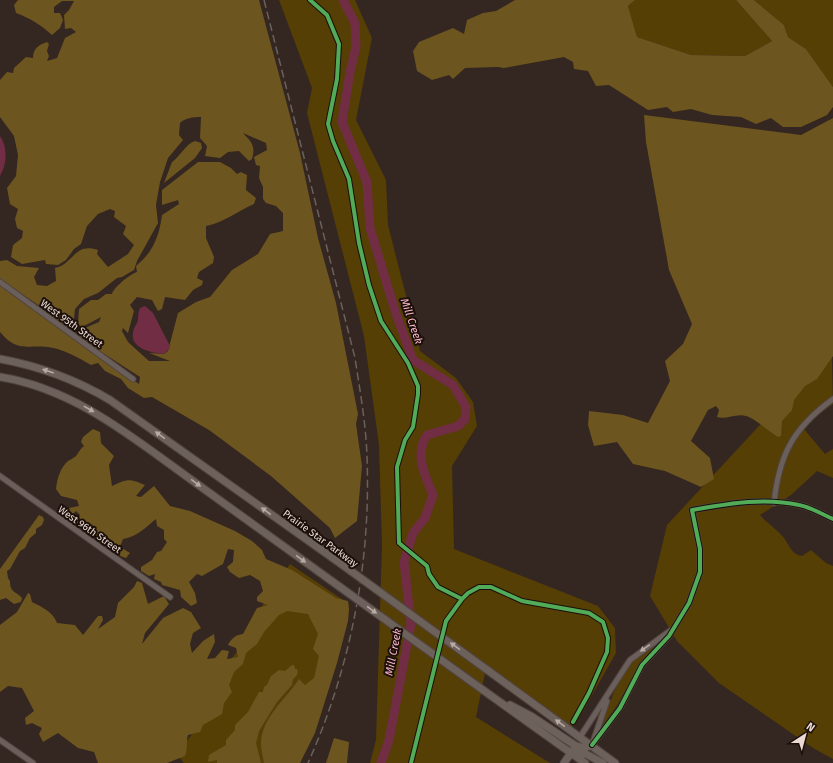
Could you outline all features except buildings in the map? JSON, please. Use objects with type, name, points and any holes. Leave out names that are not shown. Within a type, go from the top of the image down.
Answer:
[{"type":"main road","name":"Prairie Star Parkway","points":[[0,359],[32,366],[68,379],[110,400],[344,566],[615,763]]},
{"type":"main road","points":[[0,377],[26,383],[60,394],[103,417],[571,753],[586,760],[603,763]]},
{"type":"main road","points":[[498,701],[532,716],[576,746],[584,748],[592,745]]},
{"type":"main road","points":[[564,763],[576,746],[580,737]]},
{"type":"main road","points":[[586,760],[592,745]]},
{"type":"street","name":"West 95th Street","points":[[0,282],[133,379]]},
{"type":"street","points":[[774,503],[780,464],[790,444],[797,432],[808,419],[833,399]]},
{"type":"street","name":"West 96th Street","points":[[0,476],[170,597]]},
{"type":"street","points":[[592,745],[620,708],[642,665],[669,636],[689,603],[700,572],[700,549],[692,510],[734,503],[774,503],[799,505],[833,519]]},
{"type":"street","points":[[580,737],[609,695],[630,660],[676,625]]},
{"type":"street","points":[[592,745],[609,695]]},
{"type":"street","points":[[0,740],[33,763]]},
{"type":"shaded area","points":[[18,0],[259,0],[300,153],[318,238],[336,303],[358,414],[356,424],[362,466],[357,521],[335,538],[330,528],[271,476],[209,430],[152,397],[144,398],[128,388],[121,379],[105,371],[98,363],[91,365],[70,354],[54,348],[17,345],[11,342],[0,332],[0,284],[68,335],[77,339],[139,384],[140,377],[78,337],[85,328],[99,322],[101,317],[82,327],[78,324],[79,309],[91,300],[98,300],[106,294],[112,294],[115,288],[130,275],[137,272],[136,266],[147,255],[154,244],[162,215],[179,204],[178,200],[162,205],[162,190],[198,162],[220,162],[231,168],[237,174],[241,172],[247,175],[246,190],[256,198],[254,204],[224,220],[206,226],[206,238],[214,257],[213,263],[199,272],[197,278],[203,281],[202,285],[193,290],[185,300],[165,297],[162,309],[158,311],[152,300],[137,297],[130,305],[134,311],[128,333],[123,328],[122,331],[128,342],[149,361],[170,361],[149,353],[164,354],[168,351],[178,313],[196,302],[210,297],[232,270],[258,254],[270,234],[283,231],[283,213],[276,206],[266,203],[263,199],[263,187],[259,178],[260,166],[256,165],[254,157],[267,150],[266,143],[243,133],[253,147],[252,159],[249,161],[239,151],[228,152],[220,158],[205,156],[207,146],[200,138],[201,117],[192,118],[184,120],[180,123],[179,135],[183,140],[168,158],[160,182],[156,205],[158,223],[137,261],[134,270],[122,277],[117,278],[98,293],[84,299],[75,309],[74,318],[76,326],[73,330],[66,328],[44,309],[0,279],[0,261],[7,260],[17,266],[39,268],[34,277],[37,285],[47,286],[56,281],[55,268],[61,266],[79,251],[90,248],[98,250],[97,254],[108,267],[128,254],[134,245],[123,234],[126,226],[114,217],[115,211],[110,209],[98,214],[87,226],[81,244],[74,249],[66,260],[58,265],[46,264],[45,260],[22,264],[11,257],[13,245],[22,238],[23,231],[17,228],[15,219],[18,209],[10,204],[7,188],[16,176],[18,155],[14,136],[0,117],[0,80],[7,72],[13,73],[14,68],[26,57],[33,58],[35,50],[44,43],[47,42],[49,44],[47,51],[49,56],[47,61],[57,58],[65,38],[76,32],[71,28],[65,29],[64,15],[74,1],[62,1],[54,7],[54,13],[60,13],[63,20],[60,28],[52,35],[35,22],[16,13],[14,5]]},
{"type":"shaded area","points":[[279,0],[355,0],[372,38],[356,120],[386,180],[388,225],[420,351],[456,378],[473,402],[477,426],[452,466],[454,549],[598,606],[615,628],[616,653],[580,716],[569,730],[485,673],[476,717],[550,763],[370,763],[376,740],[382,545],[379,445],[364,336],[307,113],[312,88]]},
{"type":"shaded area","points":[[515,0],[635,0],[628,6],[637,37],[691,55],[745,56],[772,41],[736,0],[754,0],[784,25],[788,37],[806,49],[833,87],[833,107],[827,115],[801,127],[783,127],[771,118],[756,124],[741,117],[712,115],[691,109],[673,112],[667,107],[648,110],[609,85],[596,86],[588,71],[574,69],[573,62],[564,57],[504,68],[465,68],[453,79],[449,75],[432,80],[417,71],[413,51],[419,42],[453,28],[464,34],[467,20],[483,13],[496,11]]},
{"type":"shaded area","points":[[635,0],[736,0],[772,41],[745,56],[691,55],[637,37],[628,6]]},
{"type":"shaded area","points":[[754,0],[833,0],[833,87],[806,49],[788,37],[784,25]]},
{"type":"shaded area","points":[[644,115],[801,135],[833,118],[833,356],[817,379],[805,386],[794,400],[792,410],[782,421],[781,436],[778,437],[749,417],[739,415],[720,418],[717,417],[719,410],[716,406],[708,410],[691,441],[710,458],[714,479],[701,487],[665,471],[633,464],[617,442],[594,446],[588,425],[589,411],[623,415],[648,423],[670,381],[665,361],[683,344],[692,324],[669,270],[646,142]]},
{"type":"shaded area","points":[[0,136],[3,140],[6,156],[0,176]]},
{"type":"shaded area","points":[[195,141],[201,143],[202,148],[195,158],[164,183],[172,162],[188,145]]},
{"type":"shaded area","points":[[145,306],[153,313],[169,344],[170,348],[164,354],[155,353],[144,349],[135,343],[133,338],[133,331],[138,320],[139,310]]},
{"type":"shaded area","points":[[833,346],[833,404],[815,417],[804,429],[825,454],[833,449],[833,478],[817,471],[791,495],[760,515],[782,535],[795,553],[802,556],[811,550],[826,563],[833,566],[833,759],[813,748],[719,683],[677,641],[650,596],[667,525]]},
{"type":"shaded area","points":[[93,429],[100,432],[101,443],[114,456],[109,465],[112,486],[128,480],[140,483],[145,485],[136,496],[141,497],[154,486],[170,506],[190,511],[235,531],[252,541],[262,550],[266,559],[292,570],[336,598],[348,601],[348,621],[337,663],[315,733],[300,763],[264,763],[261,744],[265,726],[270,717],[299,679],[305,685],[314,678],[319,656],[313,649],[318,634],[308,614],[287,611],[279,615],[264,632],[257,644],[246,653],[243,664],[234,672],[229,685],[232,692],[224,703],[222,714],[203,725],[200,732],[188,735],[185,756],[167,763],[98,763],[94,752],[78,748],[58,733],[43,742],[39,734],[42,728],[32,723],[26,725],[25,718],[34,711],[22,688],[8,686],[0,692],[0,625],[17,612],[28,593],[30,594],[32,602],[50,613],[57,623],[75,625],[83,635],[98,616],[102,616],[103,620],[98,629],[115,617],[118,603],[134,587],[137,581],[142,583],[148,604],[164,596],[169,604],[145,633],[142,644],[163,618],[183,608],[191,612],[201,628],[193,633],[190,644],[192,653],[203,641],[214,634],[215,642],[207,659],[215,658],[222,650],[229,651],[227,659],[238,657],[236,648],[228,645],[229,643],[236,636],[243,634],[257,608],[268,605],[257,601],[257,597],[263,591],[260,581],[250,575],[239,578],[230,572],[227,567],[233,562],[234,550],[228,549],[223,564],[202,576],[197,574],[189,582],[195,593],[197,603],[191,606],[181,597],[180,590],[162,585],[161,582],[154,579],[155,574],[149,576],[141,571],[141,567],[152,560],[157,552],[161,551],[167,542],[164,539],[164,530],[157,526],[156,519],[137,534],[123,539],[120,547],[130,553],[126,558],[111,549],[108,549],[79,525],[75,521],[80,515],[76,511],[68,519],[62,515],[64,509],[79,506],[77,500],[61,496],[56,489],[59,474],[65,464],[76,456],[84,446],[81,442],[83,437]]},
{"type":"shaded area","points":[[39,515],[43,517],[44,520],[42,525],[36,529],[36,533],[30,538],[25,548],[20,551],[10,569],[7,571],[11,588],[22,598],[21,602],[14,604],[6,598],[0,600],[0,569]]},
{"type":"shaded area","points":[[290,564],[349,604],[328,683],[298,763],[184,763],[170,746],[153,763],[170,741],[187,741],[204,717],[205,695],[241,646],[256,615]]},
{"type":"shaded area","points":[[665,637],[638,667],[617,705],[600,729],[619,680],[625,671],[637,657]]},
{"type":"shaded area","points":[[294,665],[295,669],[297,669],[297,676],[293,679],[292,685],[277,702],[259,731],[256,743],[261,763],[217,763],[217,760],[208,762],[209,755],[226,745],[226,740],[235,730],[235,725],[248,712],[259,692],[263,692],[264,687],[267,685],[271,676],[279,670],[285,671]]},
{"type":"shaded area","points":[[334,738],[349,742],[347,763],[326,763]]},
{"type":"waterway","name":"Mill Creek","points":[[343,0],[355,23],[356,47],[350,72],[342,122],[367,182],[370,228],[396,314],[413,360],[453,385],[466,407],[465,419],[458,426],[427,435],[421,450],[422,465],[433,495],[425,518],[413,533],[404,562],[411,624],[389,740],[381,763]]},
{"type":"railway","points":[[264,0],[355,358],[367,457],[366,536],[355,613],[347,652],[336,689],[323,727],[308,763]]},
{"type":"cycle path","points":[[310,0],[327,15],[339,44],[337,79],[328,124],[333,141],[349,179],[359,243],[369,285],[381,321],[408,363],[418,386],[413,427],[405,440],[397,467],[399,543],[427,566],[429,574],[438,587],[462,599]]},
{"type":"cycle path","points":[[592,745],[620,708],[642,665],[669,636],[689,603],[700,572],[700,549],[692,510],[759,501],[803,506],[833,519]]},
{"type":"cycle path","points":[[411,763],[446,621],[462,599],[468,593],[479,587],[491,587],[522,601],[589,613],[603,622],[608,638],[607,652],[589,693],[573,722]]}]
